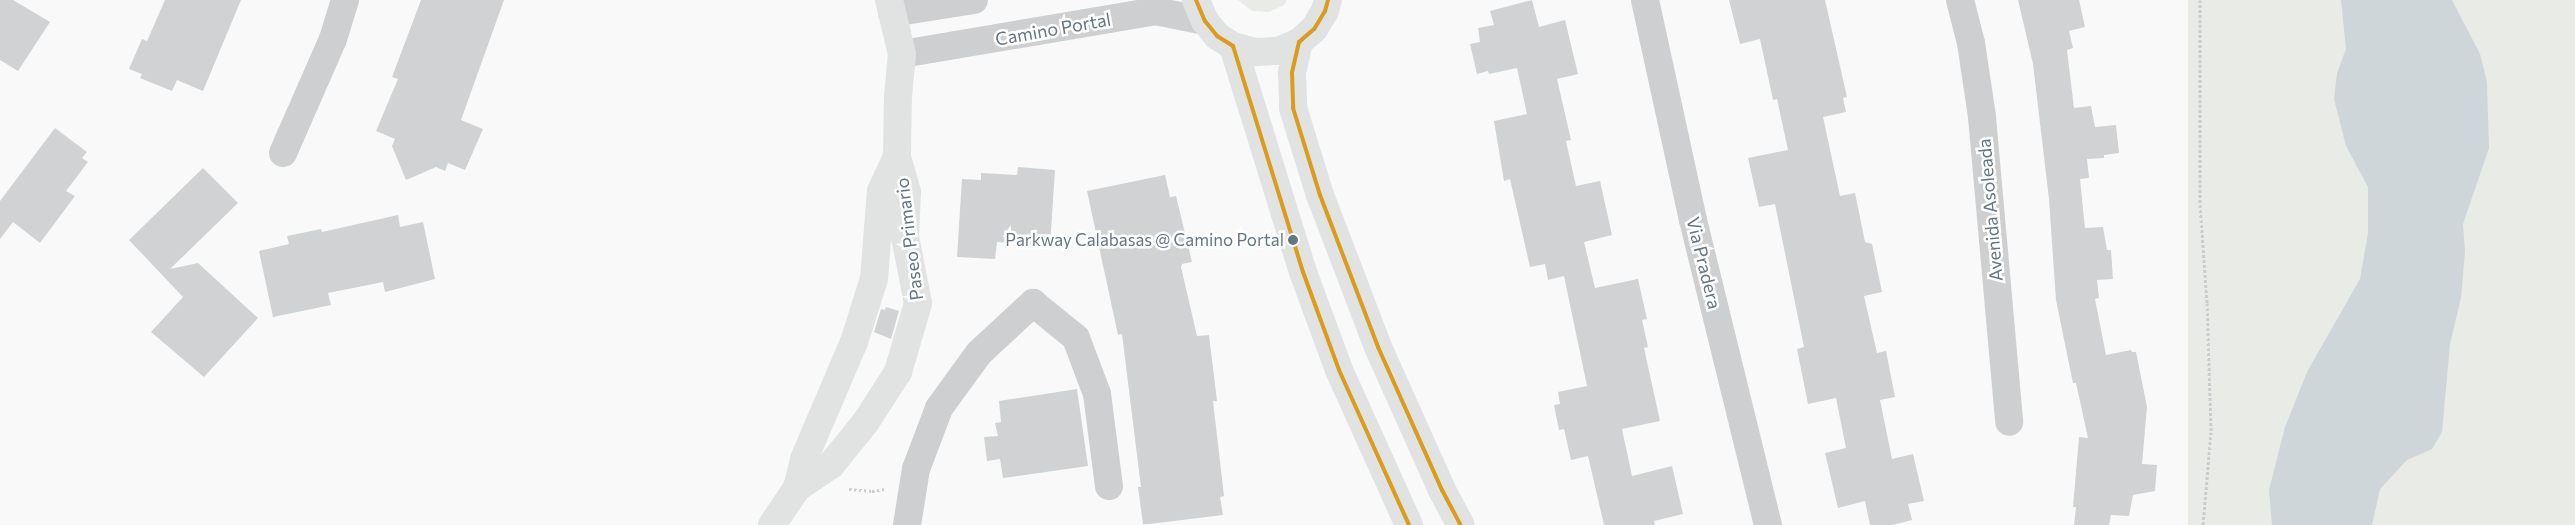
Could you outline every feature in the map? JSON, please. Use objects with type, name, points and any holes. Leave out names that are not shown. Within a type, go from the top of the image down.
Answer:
[{"type":"street","points":[[282,153],[334,39],[345,0]]},
{"type":"street","points":[[890,6],[974,0]]},
{"type":"street","points":[[1201,11],[1217,36],[1233,46],[1256,52],[1278,51],[1299,42],[1314,29],[1325,11],[1329,0]]},
{"type":"street","name":"Via Pradera","points":[[1645,0],[1693,220],[1768,525]]},
{"type":"street","name":"Avenida Asoleada","points":[[1960,0],[1971,43],[1982,117],[2009,422]]},
{"type":"street","name":"Paseo Primario","points":[[797,488],[831,465],[865,422],[898,372],[918,303],[905,237],[907,192],[897,157],[898,96],[902,54],[890,6]]},
{"type":"street","name":"Camino Portal","points":[[902,54],[1155,11],[1201,11]]},
{"type":"street","points":[[1299,42],[1292,73],[1293,108],[1320,195],[1378,347],[1442,490],[1461,525]]},
{"type":"street","points":[[1233,46],[1302,272],[1335,361],[1409,525]]},
{"type":"street","name":"Paseo Primario","points":[[772,525],[797,488],[804,459],[854,342],[874,278],[881,191],[897,157]]},
{"type":"street","points":[[907,525],[916,469],[939,408],[979,353],[1033,303],[1076,338],[1097,394],[1109,486]]},
{"type":"path","points":[[2200,0],[2200,205],[2207,303],[2211,432],[2203,525]]},
{"type":"path","points":[[842,486],[855,491],[888,489]]},
{"type":"shaded area","points":[[1238,0],[1287,0],[1284,5],[1269,12],[1252,11]]},
{"type":"shaded area","points":[[2188,0],[2575,0],[2575,525],[2188,525]]},
{"type":"shaded area","points":[[2341,0],[2452,0],[2480,54],[2487,82],[2489,148],[2463,224],[2465,251],[2461,298],[2450,344],[2442,432],[2432,449],[2407,460],[2380,489],[2372,525],[2272,525],[2269,490],[2285,427],[2307,372],[2360,279],[2368,233],[2368,187],[2346,146],[2334,99],[2337,73],[2346,49]]},
{"type":"building","points":[[0,0],[13,0],[50,22],[18,71],[0,60]]},
{"type":"building","points":[[165,0],[241,0],[203,91],[177,80],[172,91],[140,78],[142,74],[129,69],[142,39],[147,41]]},
{"type":"building","points":[[421,0],[504,0],[461,120],[483,129],[465,170],[448,163],[445,171],[436,167],[406,180],[392,146],[395,139],[376,131],[398,79],[392,77]]},
{"type":"building","points":[[1532,0],[1539,27],[1565,20],[1578,74],[1557,79],[1571,140],[1566,141],[1576,186],[1600,181],[1612,235],[1584,242],[1595,288],[1638,279],[1647,319],[1642,320],[1648,347],[1644,348],[1660,421],[1622,429],[1632,476],[1672,466],[1683,514],[1654,521],[1655,525],[1604,525],[1588,456],[1571,460],[1564,429],[1559,430],[1554,405],[1560,404],[1558,392],[1587,386],[1564,276],[1548,280],[1545,264],[1530,267],[1510,179],[1504,181],[1494,121],[1527,114],[1517,68],[1489,74],[1488,71],[1477,74],[1470,44],[1480,42],[1478,28],[1494,25],[1490,11]]},
{"type":"building","points":[[1729,0],[1825,0],[1847,97],[1843,98],[1846,112],[1823,117],[1840,196],[1855,193],[1865,242],[1872,244],[1882,292],[1864,296],[1877,353],[1886,351],[1895,397],[1880,400],[1892,459],[1913,454],[1924,501],[1908,504],[1912,520],[1892,525],[1870,525],[1865,501],[1838,508],[1825,453],[1846,448],[1836,398],[1808,404],[1797,349],[1804,347],[1775,204],[1759,207],[1748,158],[1788,150],[1777,99],[1773,100],[1760,39],[1740,44]]},
{"type":"building","points":[[2018,0],[2079,0],[2085,27],[2069,31],[2073,48],[2067,50],[2074,108],[2091,106],[2095,127],[2116,125],[2119,153],[2104,155],[2104,158],[2087,159],[2089,178],[2080,179],[2085,228],[2103,227],[2107,250],[2111,250],[2113,279],[2097,280],[2099,298],[2095,299],[2106,355],[2131,350],[2136,352],[2147,407],[2142,464],[2157,465],[2155,491],[2133,495],[2129,516],[2111,515],[2109,525],[2074,525],[2076,507],[2073,507],[2079,437],[2088,438],[2076,383],[2073,383],[2056,300],[2049,199],[2033,64]]},
{"type":"building","points":[[55,128],[87,152],[82,158],[88,162],[66,191],[75,196],[40,243],[13,222],[0,239],[0,201]]},
{"type":"building","points":[[1018,167],[1055,170],[1050,246],[997,242],[995,259],[957,257],[962,179],[981,180],[981,173],[1017,175]]},
{"type":"building","points":[[203,168],[238,203],[170,269],[198,263],[258,318],[204,377],[151,332],[183,297],[129,240]]},
{"type":"building","points":[[1165,175],[1170,197],[1176,196],[1192,262],[1182,264],[1181,267],[1197,336],[1209,335],[1217,401],[1213,401],[1224,496],[1220,497],[1223,515],[1143,524],[1138,487],[1141,487],[1122,334],[1118,335],[1087,191]]},
{"type":"building","points":[[398,215],[400,227],[423,222],[435,279],[385,292],[383,282],[328,293],[331,305],[273,317],[259,251],[289,244],[287,236],[321,229],[322,232]]},
{"type":"building","points":[[886,307],[899,311],[891,339],[874,332],[881,309],[885,310]]},
{"type":"building","points":[[1077,389],[1088,466],[1003,478],[1000,459],[987,461],[984,437],[998,436],[995,423],[1001,422],[999,401]]},
{"type":"transit line","points":[[1196,0],[1205,21],[1217,36],[1233,46],[1303,272],[1339,370],[1409,525]]},
{"type":"transit line","points":[[1328,0],[1325,11],[1314,29],[1299,42],[1292,73],[1293,108],[1320,195],[1378,347],[1442,490],[1461,525]]},
{"type":"place","name":"Parkway Calabasas @ Camino Portal","points":[[1293,240]]}]
